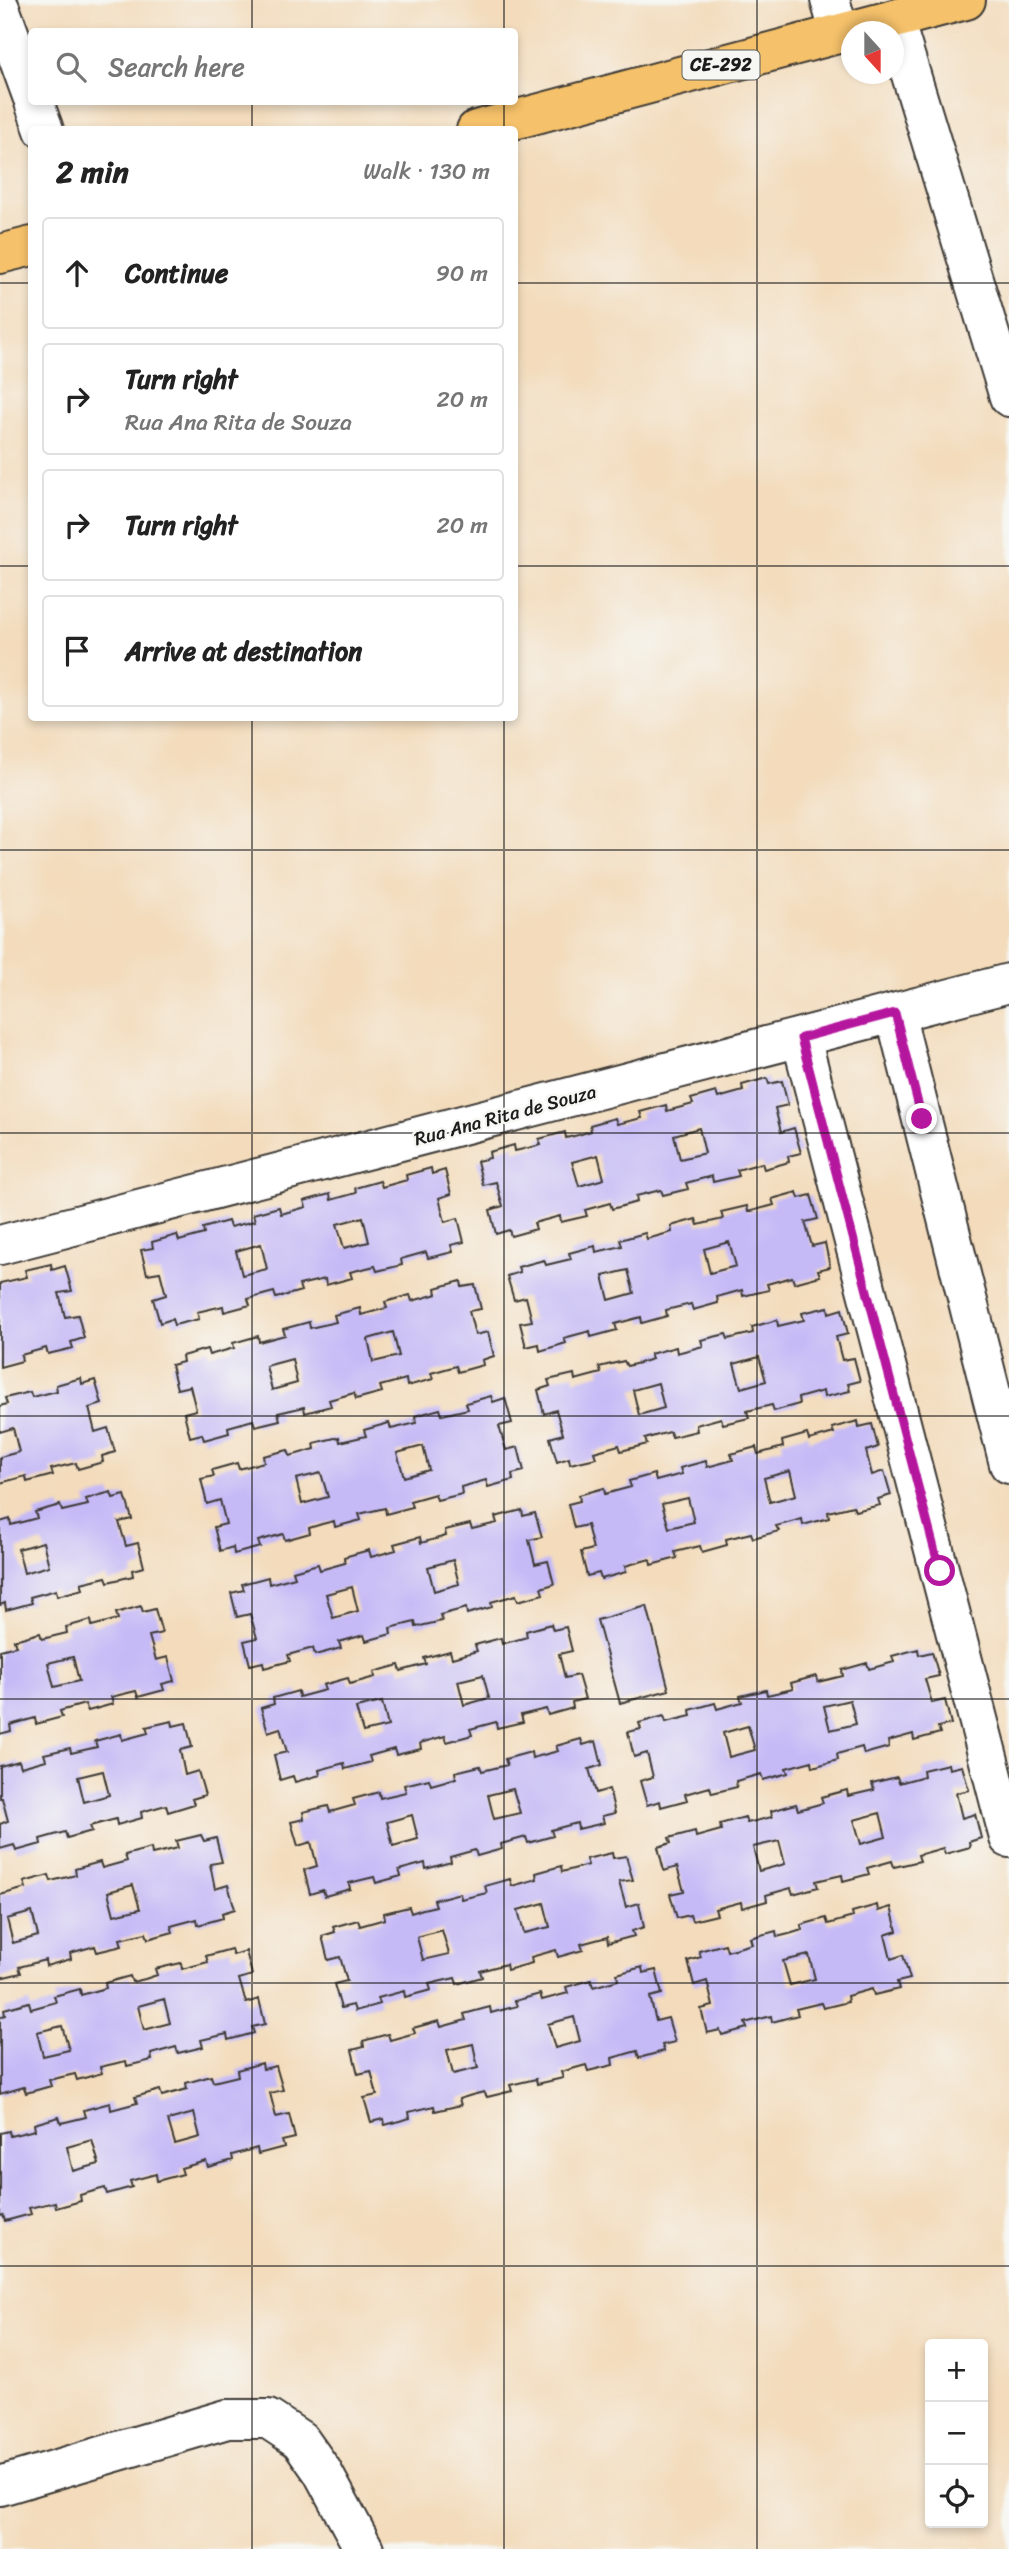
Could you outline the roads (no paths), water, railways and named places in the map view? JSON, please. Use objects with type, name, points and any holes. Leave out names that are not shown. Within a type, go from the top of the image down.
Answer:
[{"type":"main road","name":"CE-292","points":[[489,126],[835,17],[894,19],[966,0]]},
{"type":"main road","points":[[0,254],[28,247]]},
{"type":"street","points":[[0,8],[28,85]]},
{"type":"street","points":[[894,19],[1009,397]]},
{"type":"street","points":[[35,105],[43,126]]},
{"type":"street","name":"Rua Ana Rita de Souza","points":[[0,1245],[1009,983]]},
{"type":"street","points":[[895,1013],[1009,1464]]},
{"type":"street","points":[[801,1038],[1009,1838]]},
{"type":"street","points":[[0,2486],[227,2419],[268,2419],[300,2440],[322,2471],[364,2549]]}]
